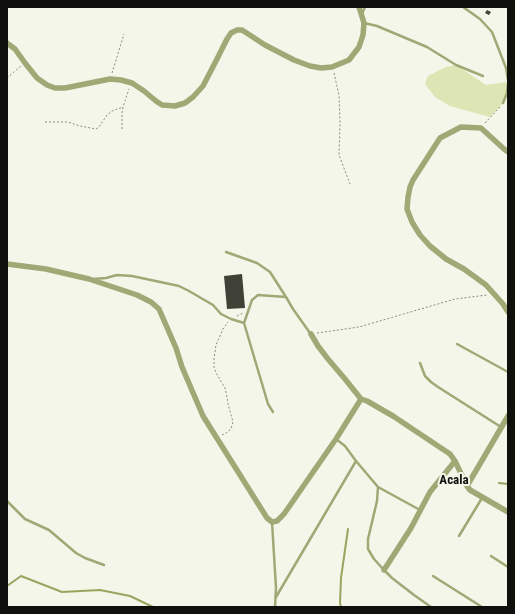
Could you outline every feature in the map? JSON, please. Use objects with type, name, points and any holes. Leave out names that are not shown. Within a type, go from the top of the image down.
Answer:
[{"type":"street","points":[[7,43],[15,49],[37,78],[47,85],[55,88],[64,88],[110,79],[121,80],[132,83],[162,105],[176,106],[185,103],[203,86],[227,39],[231,33],[237,30],[242,30],[265,45],[294,60],[310,66],[321,68],[332,67],[349,60],[359,47],[363,35],[364,23],[359,7]]},
{"type":"street","points":[[508,152],[481,128],[461,127],[440,138],[413,180],[410,187],[407,209],[412,222],[430,246],[446,259],[464,269],[486,285],[508,312]]},
{"type":"street","points":[[7,264],[46,269],[89,279],[137,295],[151,302],[159,309],[203,416],[272,522],[277,521],[284,514],[361,400]]},
{"type":"street","points":[[311,334],[328,360],[361,400],[367,401],[404,423],[450,454],[470,490],[508,512]]},
{"type":"street","points":[[467,486],[508,416]]},
{"type":"street","points":[[384,570],[411,528],[430,492],[455,461]]},
{"type":"lane","points":[[362,15],[365,7]]},
{"type":"lane","points":[[462,7],[480,19],[492,32],[506,68],[508,80]]},
{"type":"lane","points":[[364,23],[377,26],[428,48],[456,65],[484,76]]},
{"type":"lane","points":[[503,103],[507,93],[508,84]]},
{"type":"lane","points":[[226,252],[257,263],[270,272],[293,309],[311,334]]},
{"type":"lane","points":[[89,279],[106,278],[117,275],[132,276],[179,286],[213,305],[221,314],[244,323]]},
{"type":"lane","points":[[273,412],[268,404],[244,323],[252,300],[258,295],[286,297]]},
{"type":"lane","points":[[457,344],[508,372]]},
{"type":"lane","points":[[420,363],[425,376],[438,388],[502,427]]},
{"type":"lane","points":[[336,439],[345,446],[356,462],[378,487],[421,511]]},
{"type":"lane","points":[[276,597],[356,462]]},
{"type":"lane","points":[[378,487],[377,501],[368,539],[368,549],[374,559],[384,570],[408,591],[431,607]]},
{"type":"lane","points":[[459,536],[482,497]]},
{"type":"lane","points":[[7,500],[25,520],[49,530],[76,553],[104,566]]},
{"type":"lane","points":[[272,522],[276,607]]},
{"type":"lane","points":[[491,556],[508,567]]},
{"type":"lane","points":[[433,576],[482,607]]},
{"type":"path","points":[[110,79],[124,34]]},
{"type":"path","points":[[7,78],[25,64]]},
{"type":"path","points":[[332,67],[340,95],[339,155],[350,184]]},
{"type":"path","points":[[122,129],[123,107],[132,83]]},
{"type":"path","points":[[481,128],[503,103]]},
{"type":"path","points":[[45,122],[68,122],[96,129],[107,115],[112,111],[123,107]]},
{"type":"path","points":[[311,334],[359,326],[455,299],[494,294]]},
{"type":"path","points":[[216,437],[231,429],[233,422],[225,388],[214,367],[216,345],[223,329],[231,319],[248,310]]},
{"type":"green space","points":[[456,65],[486,85],[508,82],[507,93],[503,103],[490,117],[450,106],[435,97],[425,84],[428,76],[446,67]]},
{"type":"building","points":[[487,10],[491,12],[489,15],[485,13]]},
{"type":"building","points":[[242,274],[245,308],[227,309],[224,276]]},
{"type":"waterway","points":[[499,483],[508,484]]},
{"type":"waterway","points":[[341,607],[341,578],[348,529]]},
{"type":"waterway","points":[[7,586],[21,576],[62,592],[100,590],[130,596],[153,607]]},
{"type":"district","name":"Acala","points":[[454,481]]}]
